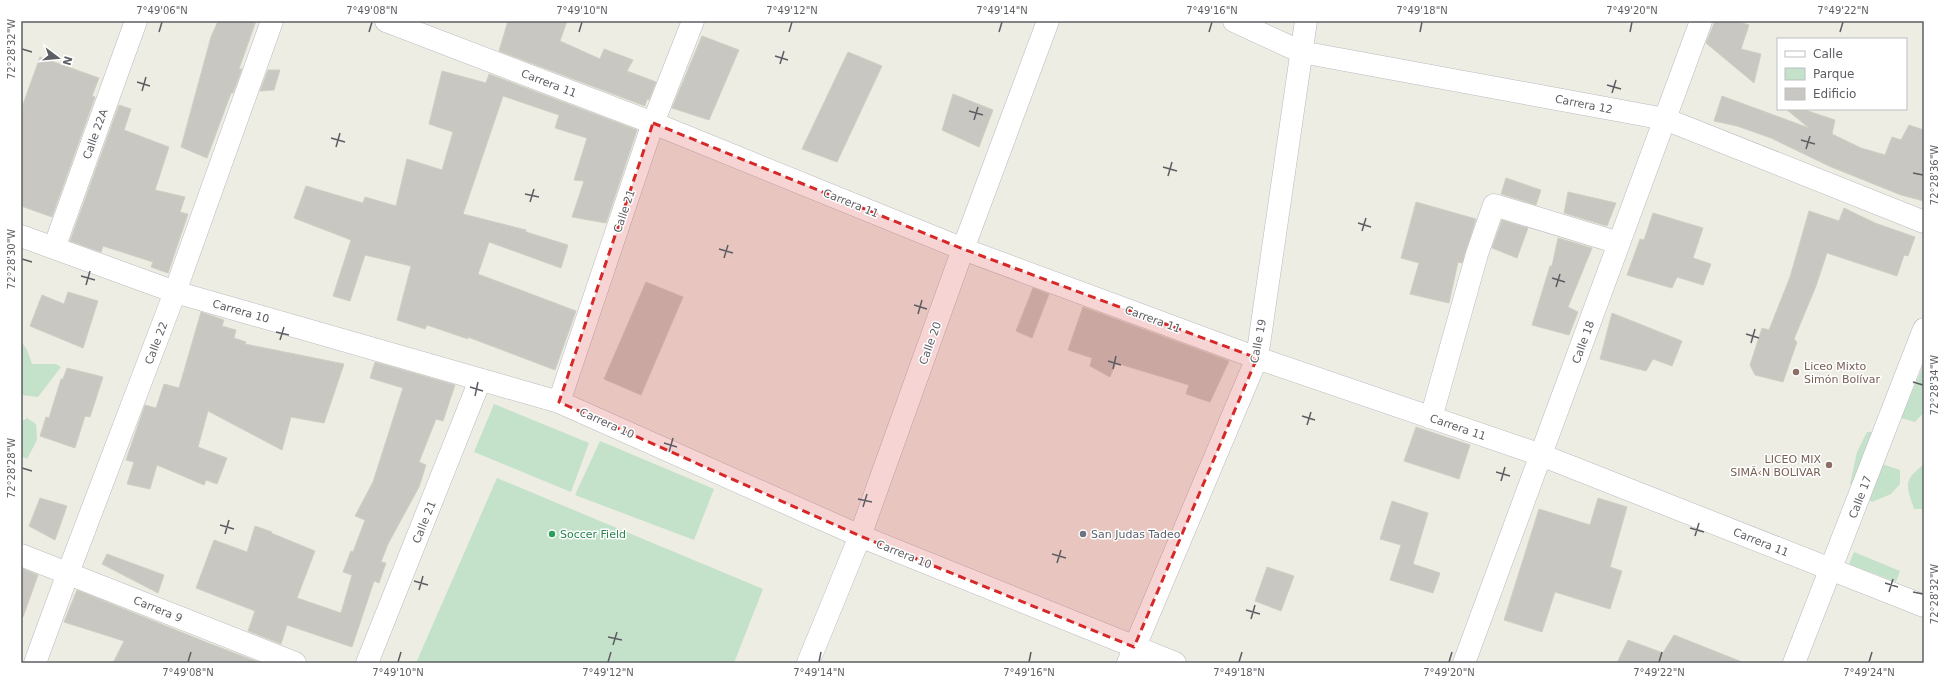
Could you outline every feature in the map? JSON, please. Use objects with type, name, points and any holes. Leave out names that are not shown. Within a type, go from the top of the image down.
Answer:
[{"type":"street","name":"Calle 22A","points":[[54,248],[136,21]]},
{"type":"street","name":"Calle 22","points":[[35,663],[175,292],[272,21]]},
{"type":"street","name":"Carrera 11","points":[[386,21],[653,123],[963,248],[1257,358],[1541,455],[1924,606]]},
{"type":"street","name":"Calle 21","points":[[559,402],[653,123],[693,21]]},
{"type":"street","name":"Calle 20","points":[[808,663],[860,536],[963,248],[1048,21]]},
{"type":"street","name":"Carrera 12","points":[[1234,21],[1301,52],[1665,119],[1924,222]]},
{"type":"street","name":"Calle 19","points":[[1131,655],[1257,358],[1306,21]]},
{"type":"street","name":"Calle 18","points":[[1464,663],[1701,21]]},
{"type":"street","points":[[1431,418],[1477,254],[1494,205],[1619,244]]},
{"type":"street","name":"Carrera 10","points":[[21,236],[175,292],[559,402],[1131,655],[1175,663]]},
{"type":"street","name":"Calle 17","points":[[1794,663],[1832,570],[1924,329]]},
{"type":"street","name":"Calle 21","points":[[367,663],[480,380]]},
{"type":"street","name":"Carrera 9","points":[[21,555],[295,663]]},
{"type":"highlighted area","points":[[653,123],[963,249],[1257,358],[1134,647],[860,536],[559,402]]},
{"type":"green space","points":[[21,341],[27,350],[32,364],[56,364],[61,367],[38,397],[21,395]]},
{"type":"green space","points":[[1923,366],[1924,412],[1915,422],[1901,418]]},
{"type":"green space","points":[[494,404],[589,443],[571,492],[474,452]]},
{"type":"green space","points":[[27,418],[36,424],[37,440],[27,459],[21,456],[21,422]]},
{"type":"green space","points":[[1867,432],[1877,432],[1873,461],[1900,470],[1900,484],[1891,494],[1872,502],[1850,484],[1857,452]]},
{"type":"green space","name":"Soccer Field","points":[[600,441],[714,489],[694,540],[575,495]]},
{"type":"green space","points":[[1924,464],[1924,509],[1914,509],[1908,488],[1909,479]]},
{"type":"green space","name":"Soccer Field","points":[[497,478],[763,589],[734,663],[416,663]]},
{"type":"green space","points":[[1854,552],[1900,571],[1896,582],[1849,564]]},
{"type":"building","points":[[218,21],[256,21],[239,69],[242,69],[233,93],[231,93],[207,158],[181,147],[211,37]]},
{"type":"building","points":[[508,21],[567,21],[560,41],[600,59],[604,49],[633,60],[627,71],[656,82],[649,100],[647,99],[645,106],[499,51]]},
{"type":"building","points":[[1715,21],[1737,21],[1749,25],[1741,49],[1761,54],[1754,83],[1706,43]]},
{"type":"building","points":[[702,36],[739,50],[709,120],[672,108]]},
{"type":"building","points":[[848,52],[882,66],[837,162],[802,149]]},
{"type":"building","points":[[40,57],[99,78],[92,96],[95,97],[52,217],[21,206],[21,110]]},
{"type":"building","points":[[268,70],[280,70],[274,90],[260,91]]},
{"type":"building","points":[[442,71],[486,83],[489,74],[637,130],[606,223],[572,217],[584,181],[574,180],[587,138],[555,128],[559,115],[503,96],[463,214],[526,230],[526,232],[568,245],[561,268],[489,242],[478,274],[576,311],[555,370],[468,337],[468,339],[427,325],[425,329],[397,320],[411,266],[365,255],[350,301],[333,296],[351,240],[294,218],[306,186],[363,203],[365,197],[396,206],[407,159],[442,170],[453,132],[429,124]]},
{"type":"building","points":[[953,94],[993,110],[979,147],[942,130]]},
{"type":"building","points":[[1722,96],[1809,128],[1787,110],[1805,110],[1835,120],[1832,134],[1861,148],[1885,155],[1892,137],[1901,140],[1909,125],[1924,130],[1924,201],[1901,195],[1829,166],[1771,138],[1737,126],[1714,121]]},
{"type":"building","points":[[119,105],[131,109],[124,130],[169,147],[155,190],[185,197],[180,212],[188,214],[168,273],[151,267],[153,262],[103,246],[101,252],[70,241]]},
{"type":"building","points":[[1506,178],[1541,190],[1536,205],[1501,194]]},
{"type":"building","points":[[1568,192],[1616,203],[1607,226],[1564,213]]},
{"type":"building","points":[[1416,202],[1476,219],[1462,263],[1458,262],[1449,303],[1410,294],[1419,263],[1401,258]]},
{"type":"building","points":[[1844,208],[1875,223],[1915,237],[1908,256],[1904,255],[1897,276],[1827,253],[1816,286],[1794,339],[1797,342],[1783,382],[1755,375],[1750,365],[1762,328],[1769,330],[1790,277],[1809,211],[1839,221]]},
{"type":"building","points":[[1653,213],[1703,228],[1693,258],[1711,264],[1703,285],[1677,277],[1672,288],[1627,275],[1640,239],[1644,240]]},
{"type":"building","points":[[1502,220],[1528,228],[1517,258],[1492,248]]},
{"type":"building","points":[[1558,238],[1592,248],[1568,307],[1578,312],[1569,335],[1532,325],[1550,266],[1552,266]]},
{"type":"building","points":[[646,282],[683,297],[641,395],[604,379]]},
{"type":"building","points":[[1033,288],[1049,294],[1032,338],[1016,331]]},
{"type":"building","points":[[68,292],[98,301],[83,348],[30,326],[42,295],[64,304]]},
{"type":"building","points":[[1083,307],[1229,361],[1210,402],[1186,394],[1189,385],[1116,363],[1110,377],[1090,366],[1092,358],[1068,350]]},
{"type":"building","points":[[201,312],[224,320],[222,326],[236,330],[234,338],[246,342],[245,344],[344,364],[324,423],[291,417],[282,450],[208,411],[198,447],[227,458],[217,484],[206,480],[204,485],[157,465],[150,489],[127,484],[134,462],[126,460],[145,405],[156,408],[164,384],[179,388]]},
{"type":"building","points":[[1612,313],[1682,341],[1672,366],[1653,359],[1646,371],[1600,359]]},
{"type":"building","points":[[375,362],[455,385],[443,421],[436,419],[419,462],[426,465],[419,487],[388,544],[381,562],[386,563],[379,583],[374,581],[352,647],[287,625],[281,644],[248,631],[255,611],[196,588],[214,540],[247,552],[255,526],[315,551],[297,598],[341,613],[352,575],[343,572],[351,551],[353,552],[365,520],[355,516],[373,482],[403,388],[370,378]]},
{"type":"building","points":[[67,368],[103,377],[90,417],[85,416],[75,448],[40,436],[46,417],[49,418],[61,379],[63,379]]},
{"type":"building","points":[[1416,427],[1470,445],[1459,479],[1404,461]]},
{"type":"building","points":[[40,498],[67,506],[55,540],[29,526]]},
{"type":"building","points":[[1598,498],[1627,507],[1610,567],[1622,571],[1610,609],[1555,592],[1542,632],[1504,620],[1539,509],[1590,525]]},
{"type":"building","points":[[1392,501],[1428,513],[1413,564],[1440,573],[1433,593],[1390,580],[1401,545],[1380,539]]},
{"type":"building","points":[[107,554],[164,575],[158,593],[102,564]]},
{"type":"building","points":[[1267,567],[1294,576],[1281,611],[1255,601]]},
{"type":"building","points":[[21,568],[38,575],[23,617],[21,616]]},
{"type":"building","points":[[77,590],[261,663],[113,663],[124,641],[64,622]]},
{"type":"building","points":[[1674,635],[1742,662],[1617,663],[1628,640],[1663,653]]},
{"type":"place","name":"Liceo Mixto Simón Bolívar","points":[[1796,372]]},
{"type":"place","name":"LICEO MIX SIMÃ‹N BOLIVAR","points":[[1829,465]]},
{"type":"place","name":"Soccer Field","points":[[552,534]]},
{"type":"place","name":"San Judas Tadeo","points":[[1083,534]]}]
